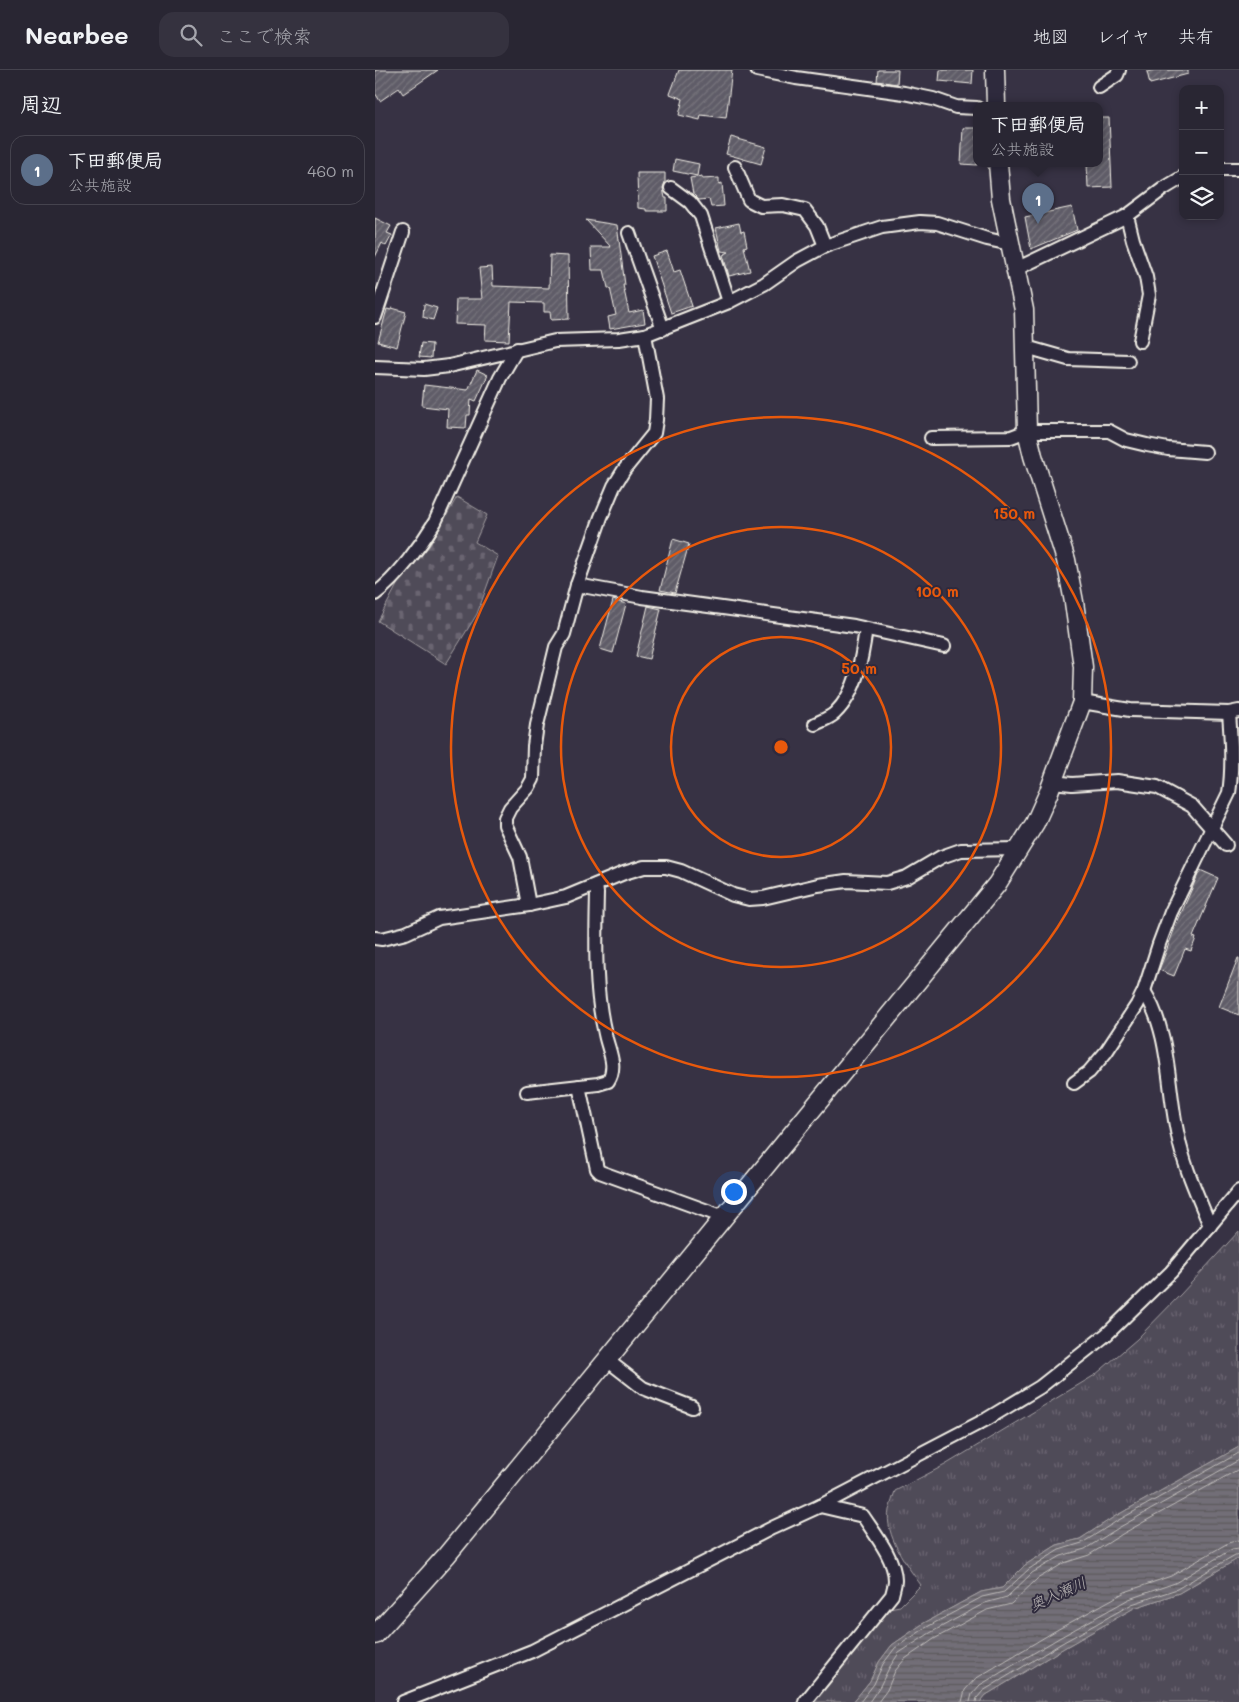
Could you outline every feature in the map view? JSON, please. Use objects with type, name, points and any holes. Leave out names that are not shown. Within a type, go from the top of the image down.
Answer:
[{"type":"street","points":[[757,70],[796,78],[905,93],[933,98],[956,107],[973,108]]},
{"type":"street","points":[[995,70],[996,102]]},
{"type":"street","points":[[1099,88],[1117,75],[1119,70]]},
{"type":"street","points":[[735,167],[749,200],[761,206],[783,205],[805,210],[817,226],[825,246]]},
{"type":"street","points":[[375,1635],[446,1556],[997,884],[1035,823],[1082,702],[1083,667],[1074,602],[1065,560],[1027,431],[1024,310],[1001,199],[998,167]]},
{"type":"street","points":[[1224,169],[1239,169]]},
{"type":"street","points":[[1016,269],[1127,216],[1179,179]]},
{"type":"street","points":[[671,188],[690,202],[701,216],[729,302]]},
{"type":"street","points":[[1127,216],[1146,277],[1149,295],[1141,341]]},
{"type":"street","points":[[375,367],[423,369],[449,366],[555,341],[619,339],[645,335],[729,302],[764,284],[797,261],[825,246],[882,227],[919,222],[937,222],[987,239],[1010,244]]},
{"type":"street","points":[[375,317],[403,232]]},
{"type":"street","points":[[629,233],[663,329]]},
{"type":"street","points":[[529,905],[520,857],[505,825],[505,818],[510,808],[528,788],[533,778],[537,725],[556,647],[564,634],[577,585],[601,517],[614,486],[624,470],[654,433],[657,399],[645,335]]},
{"type":"street","points":[[1026,347],[1068,359],[1128,361]]},
{"type":"street","points":[[375,594],[393,578],[423,541],[435,522],[500,378],[517,349]]},
{"type":"street","points":[[931,438],[1011,437],[1027,431],[1109,432],[1126,440],[1147,445],[1205,452]]},
{"type":"street","points":[[577,585],[651,598],[866,629],[945,646]]},
{"type":"street","points":[[815,724],[835,713],[849,693],[861,657],[866,629]]},
{"type":"street","points":[[1073,1083],[1089,1072],[1106,1052],[1144,991],[1171,912],[1229,794],[1234,712],[1130,710],[1082,702]]},
{"type":"street","points":[[1052,782],[1072,784],[1117,781],[1157,787],[1192,806],[1226,846]]},
{"type":"street","points":[[375,938],[382,939],[406,934],[439,918],[529,905],[566,896],[644,867],[666,867],[681,871],[733,895],[749,899],[763,898],[846,881],[887,883],[907,877],[941,857],[961,850],[1019,850]]},
{"type":"street","points":[[527,1092],[608,1081],[613,1073],[613,1063],[604,1033],[597,983],[596,885]]},
{"type":"street","points":[[1144,991],[1153,1006],[1161,1028],[1178,1136],[1189,1173],[1210,1226]]},
{"type":"street","points":[[579,1086],[597,1169],[600,1172],[724,1217]]},
{"type":"street","points":[[403,1702],[533,1651],[772,1528],[820,1506],[987,1419],[1040,1387],[1107,1334],[1171,1272],[1239,1191]]},
{"type":"street","points":[[607,1360],[643,1388],[691,1407]]},
{"type":"street","points":[[805,1702],[892,1595],[895,1580],[892,1566],[876,1535],[863,1516],[820,1506]]},
{"type":"green space","points":[[457,497],[487,515],[475,542],[498,556],[477,614],[446,664],[378,621],[406,568],[416,562],[430,545]]},
{"type":"green space","points":[[1239,1231],[1239,1447],[1114,1517],[1080,1539],[1057,1545],[1025,1565],[1002,1588],[981,1592],[924,1623],[892,1645],[879,1662],[870,1681],[853,1702],[813,1702],[889,1608],[900,1606],[921,1585],[898,1550],[890,1530],[889,1510],[895,1491],[945,1465],[1095,1375],[1137,1339]]},
{"type":"green space","points":[[1239,1558],[1239,1702],[980,1702],[986,1695],[1134,1608],[1179,1593]]},
{"type":"water","name":"奥入瀬川","points":[[1239,1447],[1239,1558],[1179,1593],[1134,1608],[986,1695],[980,1702],[853,1702],[870,1681],[879,1662],[892,1645],[924,1623],[981,1592],[1002,1588],[1025,1565],[1057,1545],[1080,1539],[1114,1517]]},
{"type":"building","points":[[375,70],[438,70],[403,94],[399,88],[380,101],[375,93]]},
{"type":"building","points":[[679,70],[732,70],[726,118],[701,115],[700,120],[679,115],[683,99],[670,94]]},
{"type":"building","points":[[878,70],[898,70],[897,84],[877,81]]},
{"type":"building","points":[[940,70],[973,70],[972,84],[939,81]]},
{"type":"building","points":[[1154,70],[1188,70],[1188,74],[1150,84],[1147,72]]},
{"type":"building","points":[[1103,118],[1109,118],[1112,187],[1088,188],[1087,167],[1103,167]]},
{"type":"building","points":[[963,128],[973,128],[973,165],[961,164]]},
{"type":"building","points":[[731,137],[766,147],[761,164],[726,154]]},
{"type":"building","points":[[675,159],[699,164],[697,176],[673,171]]},
{"type":"building","points":[[637,173],[665,173],[663,188],[665,198],[667,198],[667,211],[646,211],[646,209],[638,208]]},
{"type":"building","points":[[702,176],[702,179],[719,178],[719,184],[722,183],[724,206],[711,207],[709,199],[699,200],[693,194],[690,178]]},
{"type":"building","points":[[1072,207],[1077,230],[1031,249],[1025,217]]},
{"type":"building","points":[[375,218],[391,226],[387,233],[392,235],[386,246],[382,243],[375,257]]},
{"type":"building","points":[[586,220],[617,225],[625,285],[623,285],[629,313],[643,310],[645,323],[610,329],[608,317],[616,315],[610,288],[608,288],[604,270],[592,270],[591,247],[611,247]]},
{"type":"building","points":[[739,223],[741,232],[744,231],[747,246],[744,247],[750,271],[729,276],[723,255],[729,252],[721,251],[716,228]]},
{"type":"building","points":[[667,251],[674,272],[680,270],[692,306],[671,313],[652,256]]},
{"type":"building","points":[[550,255],[568,256],[569,319],[551,320],[550,312],[544,312],[544,303],[511,302],[509,341],[485,340],[486,325],[455,324],[456,299],[482,299],[479,268],[492,267],[493,286],[549,288]]},
{"type":"building","points":[[424,304],[437,308],[433,320],[423,317]]},
{"type":"building","points":[[392,308],[406,312],[397,347],[378,342],[387,309],[391,310]]},
{"type":"building","points":[[421,343],[432,344],[431,358],[419,357]]},
{"type":"building","points":[[477,370],[488,375],[476,401],[471,399],[470,415],[467,415],[466,428],[447,427],[448,409],[422,406],[424,385],[468,390]]},
{"type":"building","points":[[673,539],[689,544],[675,593],[660,590]]},
{"type":"building","points":[[613,600],[626,604],[613,653],[600,649]]},
{"type":"building","points":[[648,606],[661,609],[649,659],[636,656]]},
{"type":"building","points":[[1200,870],[1218,878],[1193,937],[1196,938],[1191,951],[1185,949],[1174,976],[1159,970]]},
{"type":"building","points":[[1239,958],[1239,1015],[1219,1007]]},
{"type":"place","name":"下田郵便局","points":[[1038,224]]}]
